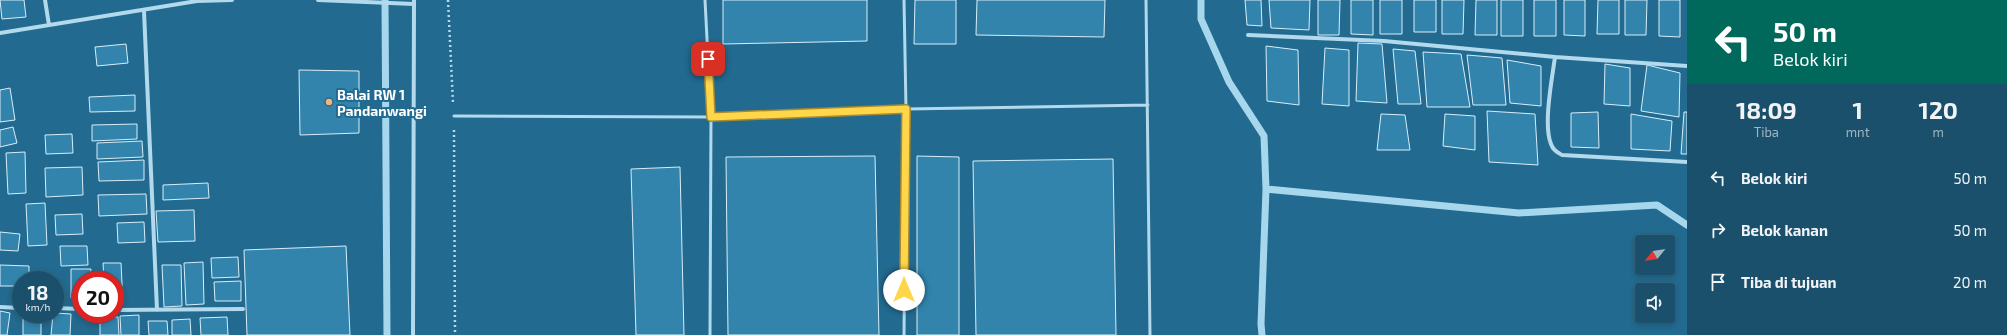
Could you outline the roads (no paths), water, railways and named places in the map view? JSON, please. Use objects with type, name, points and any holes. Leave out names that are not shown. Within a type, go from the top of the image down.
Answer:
[{"type":"street","points":[[45,0],[49,25]]},
{"type":"street","points":[[0,33],[144,11],[197,1],[232,0]]},
{"type":"street","points":[[318,0],[392,3],[414,2],[413,335]]},
{"type":"street","points":[[144,11],[157,310]]},
{"type":"street","points":[[1248,36],[1384,41],[1555,57],[1687,66]]},
{"type":"street","points":[[1555,57],[1548,111],[1551,143],[1555,151],[1562,155],[1687,162]]},
{"type":"street","points":[[0,307],[12,308]]},
{"type":"street","points":[[124,310],[243,309]]},
{"type":"lane","points":[[705,0],[711,117],[710,335]]},
{"type":"lane","points":[[904,0],[906,109],[904,335]]},
{"type":"lane","points":[[1146,0],[1150,335]]},
{"type":"lane","points":[[454,116],[711,117],[906,109],[1148,105]]},
{"type":"waterway","points":[[385,0],[387,335]]},
{"type":"waterway","points":[[1201,0],[1201,19],[1229,82],[1264,136],[1266,189],[1261,324],[1262,335]]},
{"type":"waterway","points":[[1266,189],[1519,213],[1657,205],[1687,225]]},
{"type":"place","name":"Balai RW 1 Pandanwangi","points":[[329,102]]}]
